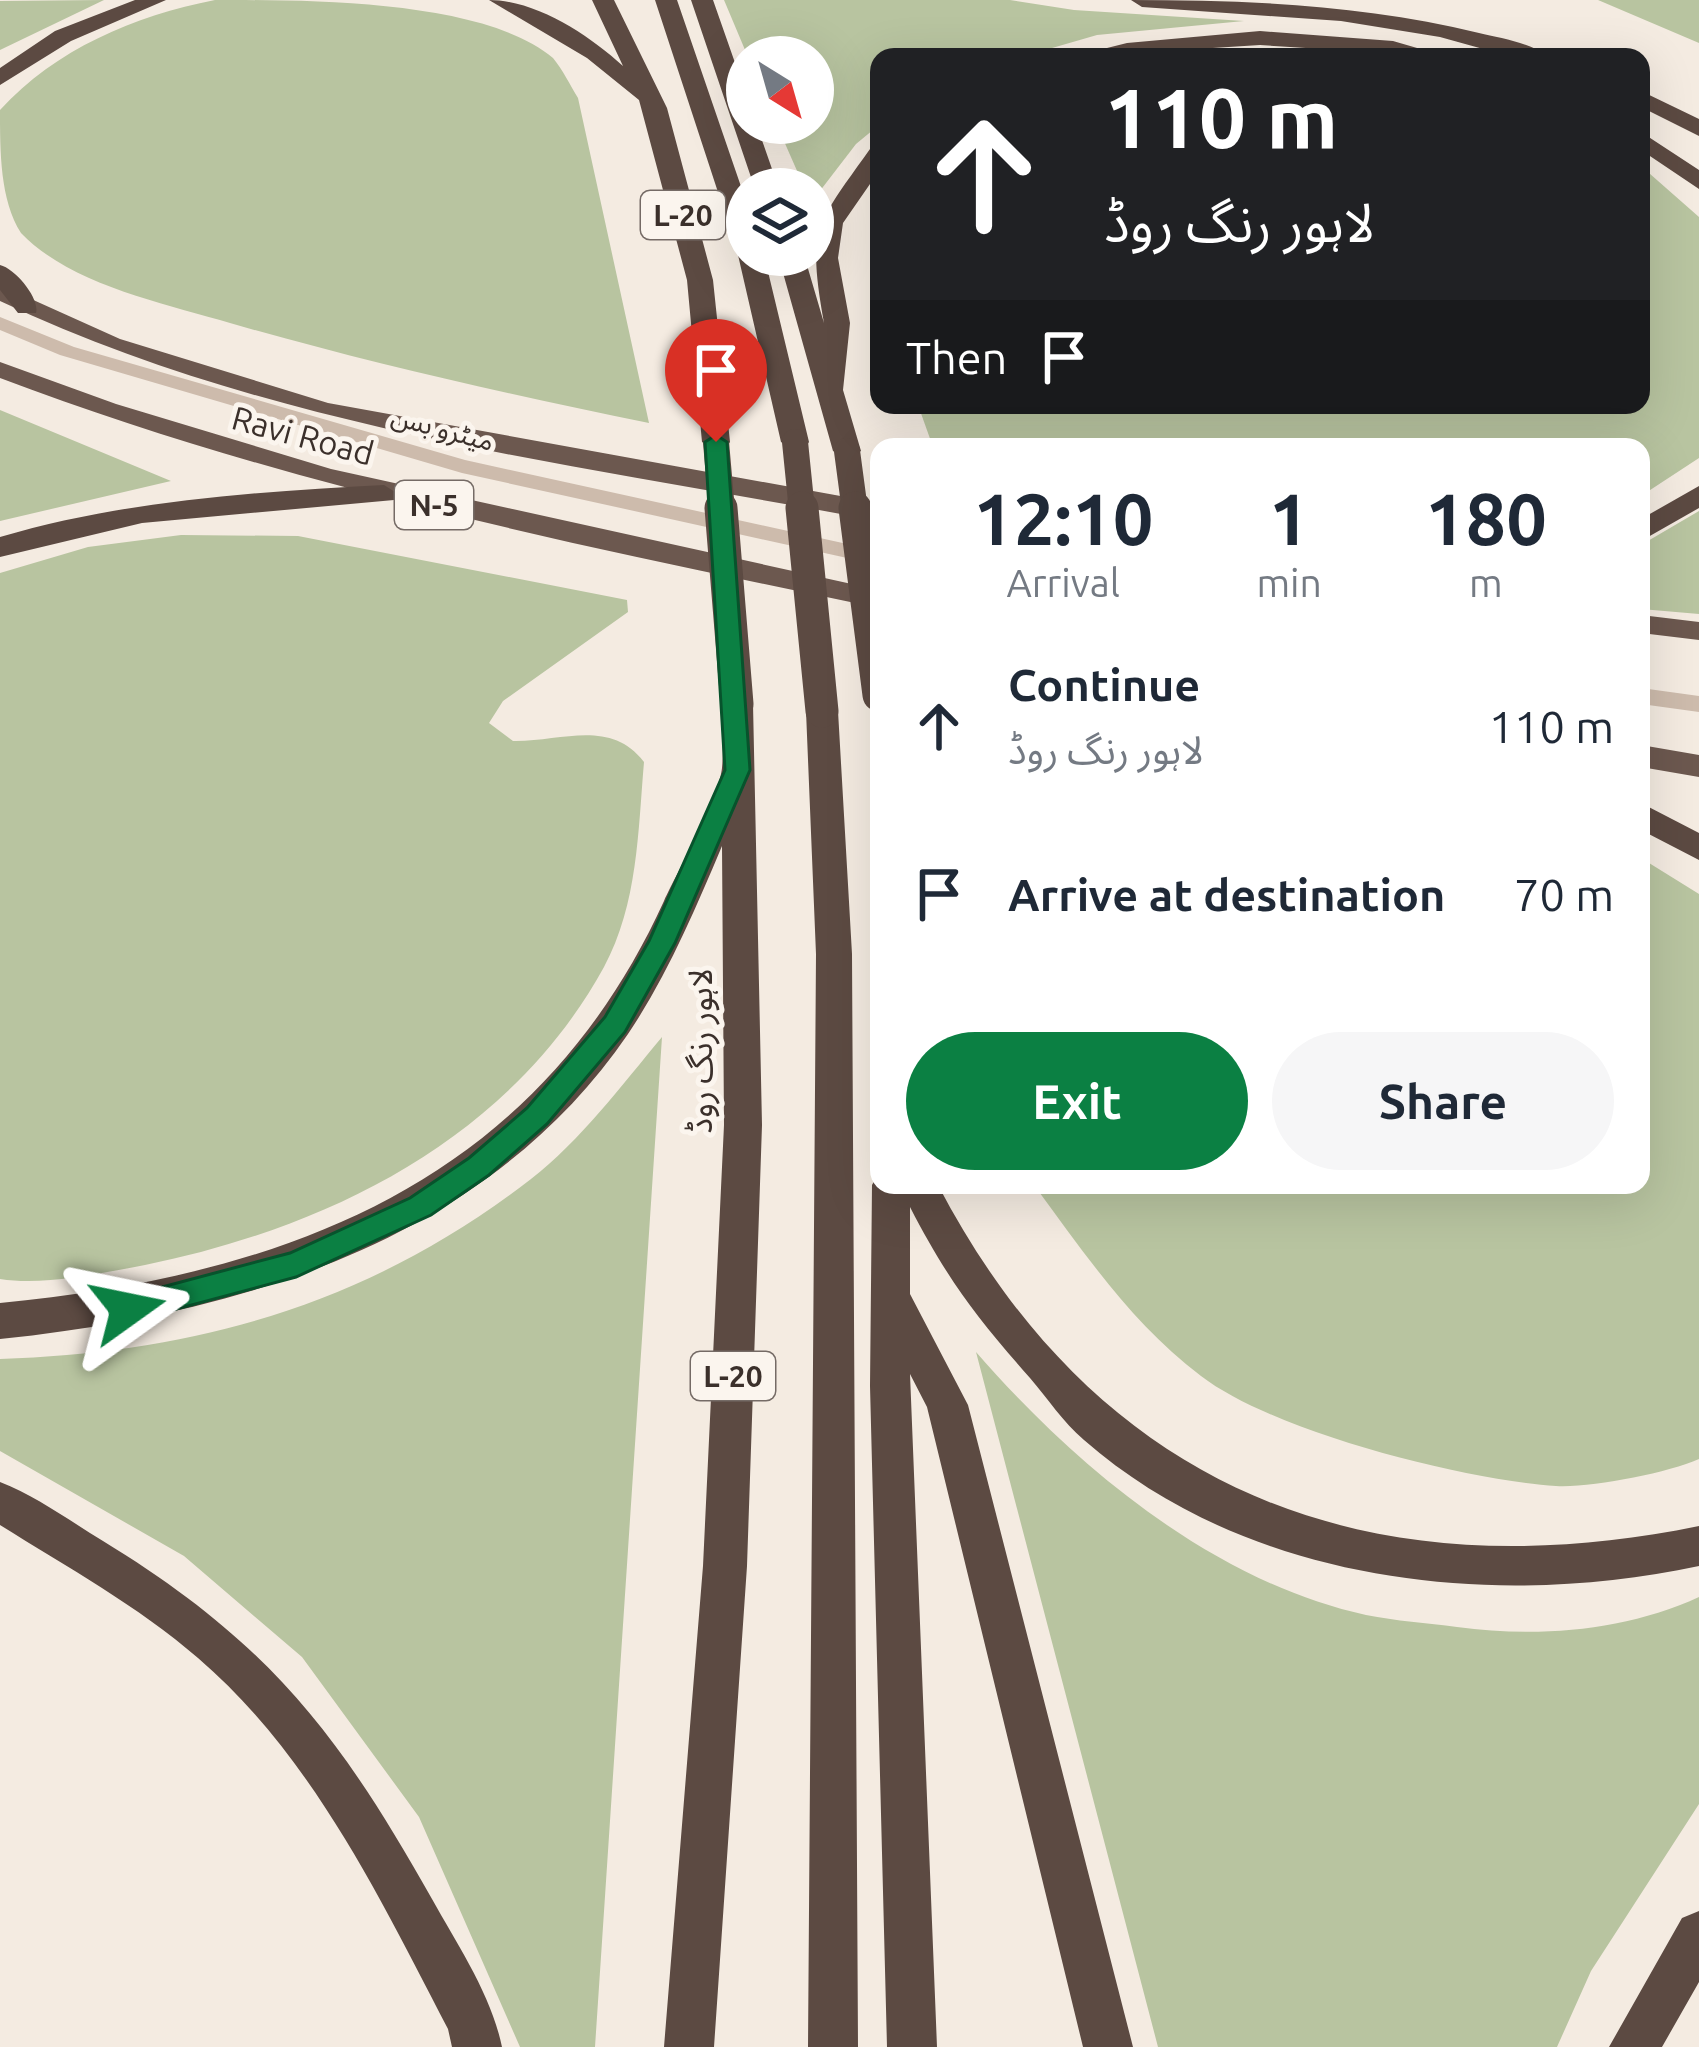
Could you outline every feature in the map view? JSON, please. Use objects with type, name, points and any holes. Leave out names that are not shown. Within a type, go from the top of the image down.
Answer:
[{"type":"highway","points":[[0,78],[63,36],[155,0]]},
{"type":"highway","points":[[500,0],[596,53],[655,108]]},
{"type":"highway","name":"لاہور رنگ روڈ","points":[[603,0],[655,108],[700,280],[737,704],[743,1125],[725,1566],[689,2047]]},
{"type":"highway","name":"L-20","points":[[666,0],[726,179]]},
{"type":"highway","points":[[702,0],[760,168]]},
{"type":"highway","points":[[1142,0],[1383,20],[1506,48]]},
{"type":"highway","points":[[1144,48],[1192,41],[1281,39],[1387,48]]},
{"type":"highway","points":[[1650,103],[1699,129]]},
{"type":"highway","points":[[1650,146],[1699,182]]},
{"type":"highway","points":[[830,390],[837,322],[825,258],[830,223],[870,167]]},
{"type":"highway","points":[[0,273],[27,308]]},
{"type":"highway","name":"L-20","points":[[757,276],[795,442],[822,711],[834,954],[833,2047]]},
{"type":"highway","points":[[797,276],[847,451],[870,626]]},
{"type":"highway","name":"Ravi Road","points":[[0,292],[111,344],[324,410],[870,510]]},
{"type":"highway","name":"Ravi Road","points":[[0,369],[204,446],[384,494],[870,597]]},
{"type":"highway","points":[[0,547],[124,514],[212,503],[384,494]]},
{"type":"highway","points":[[1650,526],[1699,495]]},
{"type":"highway","points":[[1650,625],[1699,631]]},
{"type":"highway","points":[[1650,757],[1699,766]]},
{"type":"highway","points":[[0,1322],[169,1302],[296,1264],[420,1206],[479,1167],[537,1116],[615,1024],[662,943],[738,770]]},
{"type":"highway","points":[[1650,820],[1699,848]]},
{"type":"highway","points":[[891,1194],[890,1386],[912,2047]]},
{"type":"highway","points":[[923,1194],[971,1282],[1098,1427],[1162,1475],[1306,1532],[1406,1561],[1580,1568],[1650,1560],[1699,1546]]},
{"type":"highway","points":[[893,1299],[946,1405],[1108,2047]]},
{"type":"highway","points":[[0,1502],[217,1645],[289,1722],[392,1872],[472,2024],[478,2047]]},
{"type":"highway","points":[[1634,2047],[1699,1935]]},
{"type":"lane","name":"میٹرو بس","points":[[0,323],[67,351],[462,466],[870,556]]},
{"type":"lane","points":[[1650,697],[1699,704]]},
{"type":"green space","points":[[104,0],[0,50],[0,1]]},
{"type":"green space","points":[[215,0],[346,3],[441,14],[485,24],[553,58],[578,98],[649,423],[386,365],[148,299],[65,266],[21,233],[5,191],[0,110],[46,69],[98,38],[155,15]]},
{"type":"green space","points":[[724,0],[1010,0],[1074,10],[1244,21],[1097,35],[1052,48],[870,48],[870,132],[834,173],[834,168],[796,168],[785,144],[834,144],[834,36],[739,36]]},
{"type":"green space","points":[[1598,0],[1699,0],[1699,43]]},
{"type":"green space","points":[[1650,174],[1699,217],[1699,458],[1650,490],[1650,438],[930,438],[921,414],[1650,414]]},
{"type":"green space","points":[[0,410],[171,481],[0,521]]},
{"type":"green space","points":[[1699,511],[1699,614],[1650,610],[1650,540]]},
{"type":"green space","points":[[181,535],[298,536],[627,600],[628,612],[503,701],[489,723],[513,741],[584,735],[616,740],[644,762],[638,841],[624,918],[604,967],[565,1027],[519,1080],[467,1126],[409,1166],[347,1199],[214,1248],[73,1278],[0,1279],[0,573],[88,547]]},
{"type":"green space","points":[[1650,864],[1699,894],[1699,1459],[1629,1478],[1556,1486],[1472,1474],[1371,1450],[1233,1397],[1176,1356],[1111,1287],[1041,1194],[1650,1194]]},
{"type":"green space","points":[[662,1037],[595,2047],[520,2047],[419,1817],[302,1657],[184,1556],[0,1451],[0,1359],[74,1354],[214,1332],[345,1289],[409,1258],[470,1222],[549,1164]]},
{"type":"green space","points":[[976,1352],[1058,1437],[1152,1514],[1202,1548],[1310,1599],[1377,1617],[1519,1632],[1611,1624],[1699,1597],[1699,1804],[1591,1971],[1557,2047],[1158,2047]]},
{"type":"route","points":[[128,1309],[169,1302],[296,1264],[420,1206],[479,1167],[537,1116],[615,1024],[662,943],[738,770],[716,442]]}]
